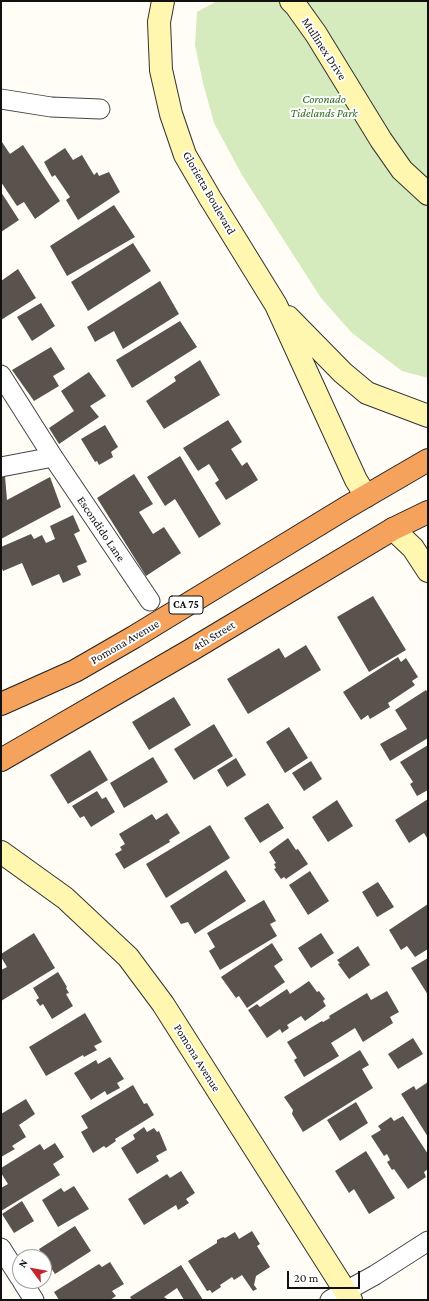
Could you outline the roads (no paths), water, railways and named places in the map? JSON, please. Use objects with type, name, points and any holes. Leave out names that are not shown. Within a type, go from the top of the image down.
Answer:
[{"type":"highway","name":"CA 75","points":[[366,496],[428,460]]},
{"type":"highway","name":"Pomona Avenue","points":[[1,704],[81,667],[134,637],[366,496]]},
{"type":"highway","name":"4th Street","points":[[1,760],[191,650],[393,529],[428,512]]},
{"type":"street","name":"Glorietta Boulevard","points":[[164,1],[159,22],[161,70],[171,114],[185,155],[276,305],[356,480],[366,496]]},
{"type":"street","name":"Mullinex Drive","points":[[291,1],[316,34],[381,140],[402,170],[428,194]]},
{"type":"street","points":[[1,99],[51,107],[100,108]]},
{"type":"street","name":"Glorietta Boulevard","points":[[276,305],[343,373],[368,393],[428,416]]},
{"type":"street","name":"Escondido Lane","points":[[1,375],[53,457],[150,600]]},
{"type":"street","points":[[1,467],[53,457]]},
{"type":"street","points":[[393,529],[414,548],[428,571]]},
{"type":"street","name":"Pomona Avenue","points":[[1,852],[65,898],[128,957],[163,1004],[342,1297]]},
{"type":"street","points":[[342,1297],[428,1242]]},
{"type":"street","points":[[1,1248],[12,1265]]},
{"type":"street","points":[[27,1289],[34,1300]]},
{"type":"park label","name":"Coronado Tidelands Park","points":[[324,106]]}]
